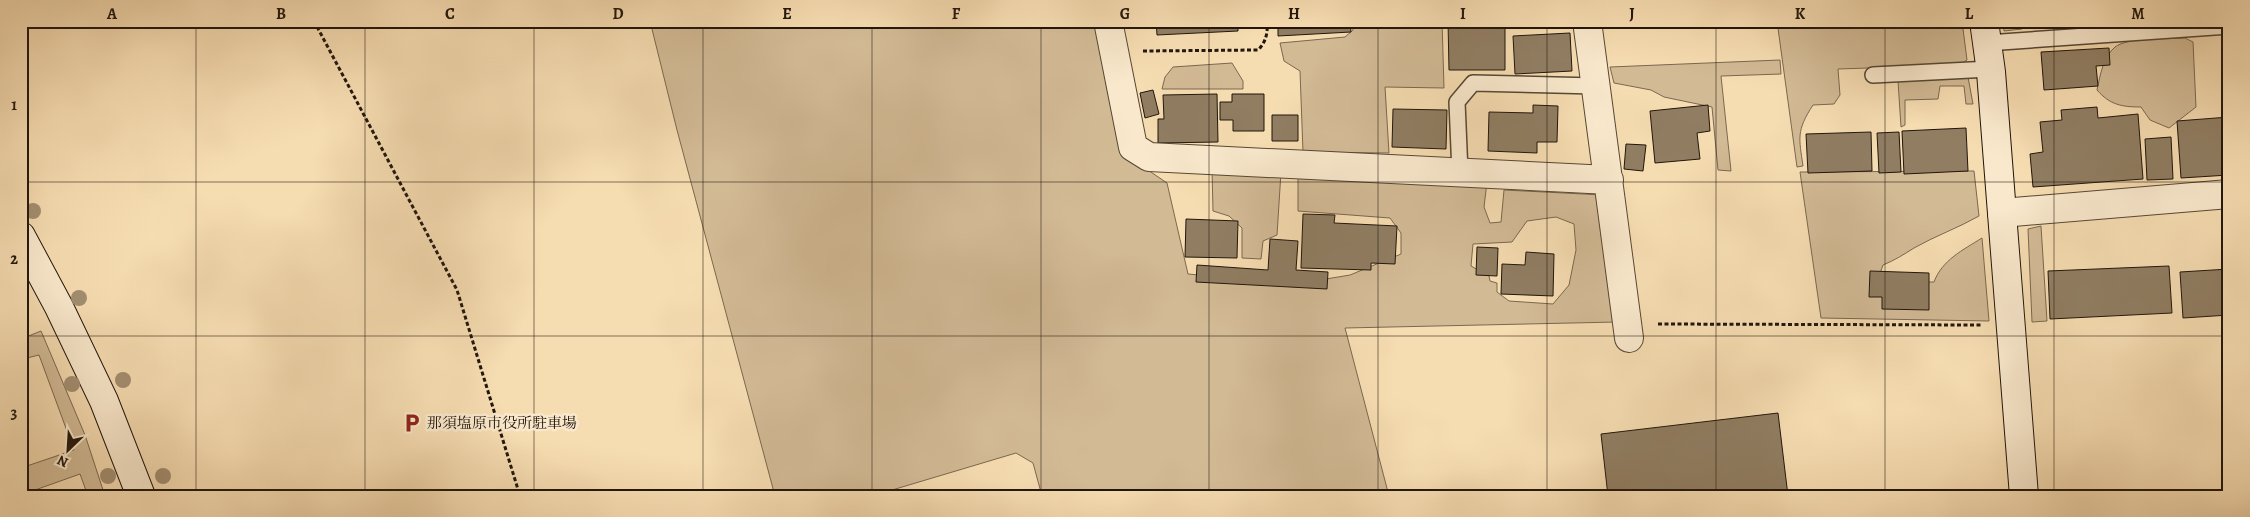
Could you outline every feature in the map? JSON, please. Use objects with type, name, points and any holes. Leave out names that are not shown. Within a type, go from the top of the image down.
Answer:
[{"type":"street","points":[[1108,21],[1134,147],[1149,157],[1610,180]]},
{"type":"street","points":[[1588,21],[1628,331]]},
{"type":"street","points":[[1985,32],[1990,69],[2024,496]]},
{"type":"street","points":[[2002,213],[2229,194]]},
{"type":"street","points":[[21,236],[59,307],[104,401],[141,496]]},
{"type":"lane","points":[[1985,32],[2229,26]]},
{"type":"lane","points":[[1873,76],[1990,69]]},
{"type":"lane","points":[[1460,173],[1457,102],[1473,83],[1596,86]]},
{"type":"path","points":[[314,21],[457,290],[520,496]]},
{"type":"path","points":[[1115,51],[1258,50],[1264,43],[1268,30],[1267,21]]},
{"type":"path","points":[[1628,331],[2011,325]]},
{"type":"shaded area","points":[[650,21],[1104,21],[1145,168],[1167,183],[1188,274],[1296,284],[1350,275],[1401,254],[1401,233],[1390,218],[1298,211],[1298,173],[1487,182],[1484,207],[1490,223],[1501,222],[1504,190],[1603,195],[1617,322],[1345,328],[1389,496],[1042,496],[1033,463],[1016,453],[872,496],[775,496],[677,130]],"holes":[[[1556,217],[1574,224],[1576,250],[1569,285],[1553,304],[1509,301],[1497,292],[1497,283],[1490,281],[1489,276],[1471,266],[1473,244],[1512,242],[1527,221]]]},
{"type":"shaded area","points":[[1353,21],[1442,21],[1444,88],[1385,87],[1389,153],[1303,152],[1300,71],[1284,61],[1280,43],[1345,37],[1353,30]]},
{"type":"shaded area","points":[[1777,21],[1962,21],[1967,60],[1959,65],[1838,69],[1840,95],[1834,104],[1813,105],[1801,128],[1800,148],[1803,166],[1797,167]]},
{"type":"shaded area","points":[[2003,21],[2021,21],[2022,29],[2004,31]]},
{"type":"shaded area","points":[[2185,38],[2193,42],[2196,107],[2169,128],[2150,120],[2141,107],[2117,104],[2107,99],[2097,90],[2105,61],[2115,47],[2138,40]]},
{"type":"shaded area","points":[[1780,60],[1781,74],[1721,76],[1731,171],[1718,170],[1712,107],[1664,97],[1651,90],[1614,83],[1610,67]]},
{"type":"shaded area","points":[[1232,63],[1243,81],[1243,89],[1162,89],[1165,77],[1173,67]]},
{"type":"shaded area","points":[[1968,77],[1973,104],[1966,104],[1964,86],[1940,86],[1938,99],[1905,100],[1905,125],[1901,127],[1898,81]]},
{"type":"shaded area","points":[[1212,169],[1281,172],[1277,235],[1263,241],[1261,259],[1242,258],[1242,228],[1229,216],[1213,211]]},
{"type":"shaded area","points":[[1974,171],[1979,216],[1883,265],[1877,282],[1934,282],[1948,262],[1982,238],[1989,321],[1821,318],[1800,172]]},
{"type":"shaded area","points":[[2041,226],[2047,321],[2032,322],[2028,229]]},
{"type":"shaded area","points":[[41,331],[85,435],[105,496],[88,496],[80,474],[21,495],[21,468],[74,450],[39,355],[23,359],[21,339]]},
{"type":"building","points":[[1156,21],[1238,21],[1238,31],[1157,35]]},
{"type":"building","points":[[1278,21],[1350,21],[1351,32],[1278,36]]},
{"type":"building","points":[[1448,21],[1496,21],[1496,28],[1505,28],[1505,70],[1449,70]]},
{"type":"building","points":[[1570,33],[1572,71],[1515,74],[1513,36]]},
{"type":"building","points":[[2109,48],[2110,65],[2096,66],[2098,86],[2044,90],[2041,52]]},
{"type":"building","points":[[1153,90],[1159,114],[1145,118],[1140,93]]},
{"type":"building","points":[[1217,94],[1218,142],[1158,143],[1158,119],[1164,119],[1163,95]]},
{"type":"building","points":[[1232,94],[1264,94],[1264,131],[1233,131],[1233,120],[1220,120],[1220,102],[1232,102]]},
{"type":"building","points":[[1533,105],[1558,106],[1557,142],[1537,142],[1537,153],[1488,151],[1489,112],[1533,113]]},
{"type":"building","points":[[1708,105],[1710,131],[1697,133],[1700,159],[1655,163],[1650,111]]},
{"type":"building","points":[[2097,107],[2098,118],[2138,114],[2143,179],[2033,187],[2030,154],[2043,152],[2040,122],[2062,120],[2061,110]]},
{"type":"building","points":[[1393,109],[1447,110],[1446,149],[1392,147]]},
{"type":"building","points":[[1272,115],[1298,115],[1298,141],[1272,141]]},
{"type":"building","points":[[2229,117],[2229,175],[2181,178],[2177,121]]},
{"type":"building","points":[[1966,128],[1968,171],[1904,174],[1902,131]]},
{"type":"building","points":[[1871,132],[1872,171],[1808,173],[1806,134]]},
{"type":"building","points":[[1899,132],[1901,172],[1879,173],[1877,133]]},
{"type":"building","points":[[2171,137],[2173,179],[2147,180],[2145,139]]},
{"type":"building","points":[[1626,144],[1646,145],[1643,171],[1624,169]]},
{"type":"building","points":[[1303,214],[1335,215],[1334,223],[1397,226],[1395,264],[1371,263],[1371,270],[1301,268]]},
{"type":"building","points":[[1186,219],[1238,221],[1237,258],[1185,257]]},
{"type":"building","points":[[1270,239],[1298,241],[1296,270],[1328,272],[1327,289],[1196,282],[1197,265],[1268,270]]},
{"type":"building","points":[[1477,247],[1498,248],[1497,276],[1476,275]]},
{"type":"building","points":[[1526,252],[1554,254],[1553,296],[1501,294],[1502,264],[1525,265]]},
{"type":"building","points":[[2169,266],[2172,313],[2050,319],[2048,271]]},
{"type":"building","points":[[2229,269],[2229,315],[2183,318],[2180,272]]},
{"type":"building","points":[[1870,271],[1929,273],[1929,310],[1882,309],[1882,297],[1869,297]]},
{"type":"building","points":[[1778,413],[1788,496],[1608,496],[1601,434]]},
{"type":"place","name":"那須塩原市役所駐車場","points":[[412,423]]}]
